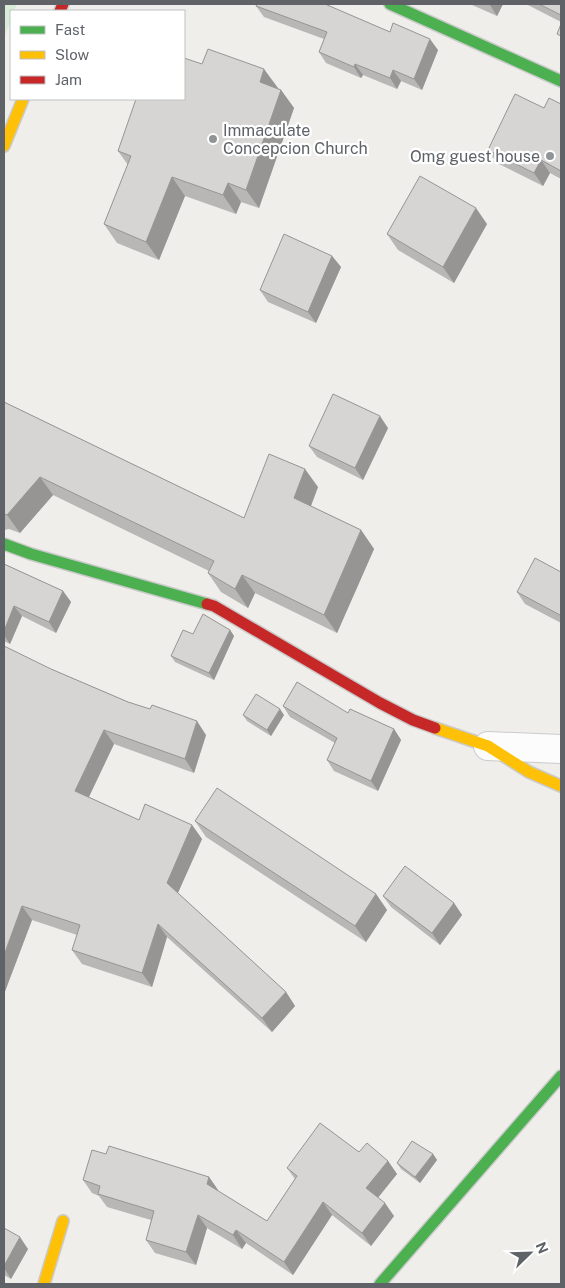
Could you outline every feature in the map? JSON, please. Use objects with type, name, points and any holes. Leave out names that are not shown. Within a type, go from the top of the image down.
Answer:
[{"type":"street","points":[[390,4],[561,81]]},
{"type":"street","points":[[4,146],[23,100]]},
{"type":"street","points":[[4,544],[31,554],[214,606],[380,703],[413,720],[488,746],[529,772],[561,786]]},
{"type":"street","points":[[488,746],[561,749]]},
{"type":"street","points":[[380,1284],[561,1076]]},
{"type":"street","points":[[44,1284],[63,1221]]},
{"type":"green space","points":[[4,4],[17,4],[14,10],[10,10],[10,22],[4,38]]},
{"type":"building","points":[[257,4],[325,4],[390,32],[393,23],[430,39],[414,79],[393,70],[390,78],[355,64],[354,67],[319,52],[327,32],[256,6]]},
{"type":"building","points":[[539,4],[561,4],[561,15]]},
{"type":"building","points":[[561,24],[561,36],[557,34]]},
{"type":"building","name":"Immaculate Concepcion Church","points":[[208,49],[264,69],[260,82],[281,90],[246,190],[228,183],[223,195],[172,177],[146,242],[104,224],[131,156],[118,151],[136,100],[185,100],[185,58],[202,64]]},
{"type":"building","points":[[515,94],[544,108],[549,98],[561,104],[561,171],[541,160],[534,173],[488,150]]},
{"type":"building","points":[[420,176],[476,208],[443,267],[387,234]]},
{"type":"building","points":[[284,234],[332,256],[308,312],[260,290]]},
{"type":"building","points":[[333,394],[380,416],[355,468],[309,446]]},
{"type":"building","points":[[4,402],[244,518],[269,454],[305,469],[294,498],[361,530],[324,615],[242,575],[235,589],[208,573],[214,561],[40,477],[7,515],[4,514]]},
{"type":"building","points":[[535,558],[561,572],[560,615],[517,592]]},
{"type":"building","points":[[4,564],[63,591],[49,622],[14,606],[4,631]]},
{"type":"building","points":[[203,614],[230,630],[209,673],[171,656],[183,630],[193,634]]},
{"type":"building","points":[[4,646],[51,669],[128,702],[150,709],[152,705],[197,721],[185,759],[104,730],[75,791],[139,820],[145,804],[192,825],[167,883],[286,992],[262,1018],[158,924],[142,973],[72,950],[80,925],[22,906],[4,955]]},
{"type":"building","points":[[297,682],[348,713],[350,709],[394,729],[371,781],[327,760],[337,738],[283,706]]},
{"type":"building","points":[[256,694],[280,709],[267,730],[243,715]]},
{"type":"building","points":[[217,788],[376,894],[355,926],[195,821]]},
{"type":"building","points":[[405,866],[454,903],[432,933],[383,896]]},
{"type":"building","points":[[320,1123],[359,1152],[367,1143],[388,1161],[366,1188],[385,1203],[362,1233],[323,1202],[284,1262],[236,1230],[233,1235],[198,1215],[186,1252],[146,1240],[154,1211],[98,1194],[100,1186],[83,1180],[92,1150],[106,1154],[109,1146],[209,1177],[207,1184],[267,1221],[297,1176],[287,1168]]},
{"type":"building","points":[[412,1141],[433,1154],[415,1177],[397,1163]]},
{"type":"building","points":[[4,1228],[20,1237],[4,1266]]},
{"type":"traffic: fast","points":[[390,4],[561,81]]},
{"type":"traffic: fast","points":[[4,544],[31,554],[207,604]]},
{"type":"traffic: fast","points":[[380,1284],[561,1076]]},
{"type":"traffic: slow","points":[[4,146],[23,100]]},
{"type":"traffic: slow","points":[[435,728],[488,746],[529,772],[561,786]]},
{"type":"traffic: slow","points":[[44,1284],[63,1221]]},
{"type":"traffic: jam","points":[[60,10],[63,4]]},
{"type":"traffic: jam","points":[[207,604],[214,606],[380,703],[413,720],[435,728]]},
{"type":"place","name":"Immaculate Concepcion Church","points":[[213,139]]},
{"type":"place","name":"Omg guest house","points":[[550,156]]}]
